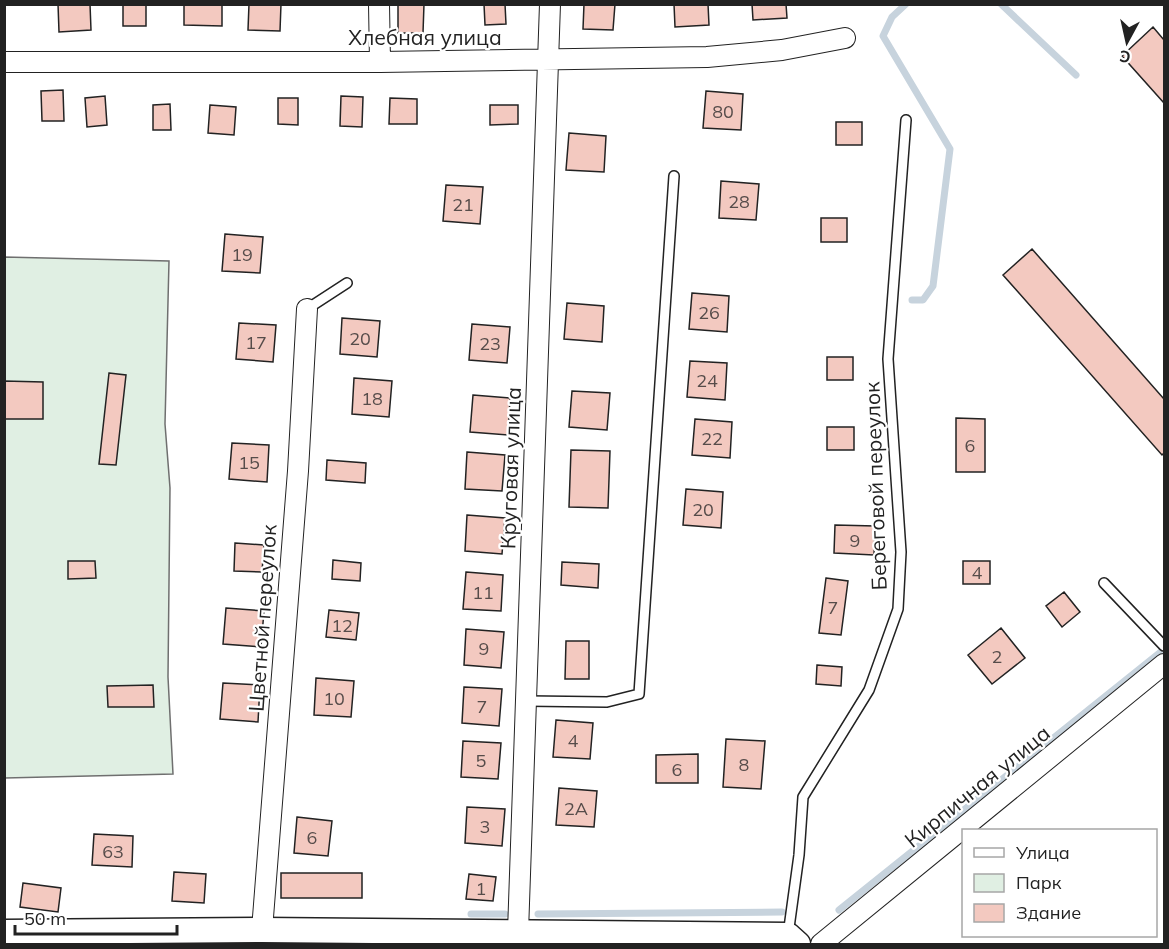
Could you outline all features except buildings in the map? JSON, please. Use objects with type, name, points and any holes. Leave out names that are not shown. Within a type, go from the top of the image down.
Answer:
[{"type":"street","points":[[379,4],[380,62]]},
{"type":"street","name":"Круговая улица","points":[[518,932],[550,4]]},
{"type":"street","name":"Хлебная улица","points":[[4,62],[380,62],[707,57],[782,50],[845,38]]},
{"type":"street","name":"Цветной переулок","points":[[262,930],[298,471],[307,309]]},
{"type":"street","name":"Кирпичная улица","points":[[963,829],[1164,664]]},
{"type":"street","name":"Кирпичная улица","points":[[821,945],[962,829]]},
{"type":"street","points":[[4,932],[219,935],[262,930],[518,932],[793,940]]},
{"type":"lane","name":"Береговой переулок","points":[[793,940],[803,797],[869,690],[898,609],[900,552],[888,359],[906,120]]},
{"type":"lane","points":[[527,701],[607,702],[639,694],[674,176]]},
{"type":"lane","points":[[307,309],[347,283]]},
{"type":"lane","points":[[1104,583],[1164,646]]},
{"type":"green space","points":[[4,257],[169,261],[165,424],[170,488],[168,677],[173,774],[5,778]]},
{"type":"waterway","points":[[906,4],[892,17],[883,36],[950,149],[933,286],[923,300],[912,300]]},
{"type":"waterway","points":[[1001,4],[1076,75]]},
{"type":"waterway","points":[[839,910],[1162,651]]},
{"type":"waterway","points":[[538,914],[782,912]]},
{"type":"waterway","points":[[471,914],[505,914]]}]
